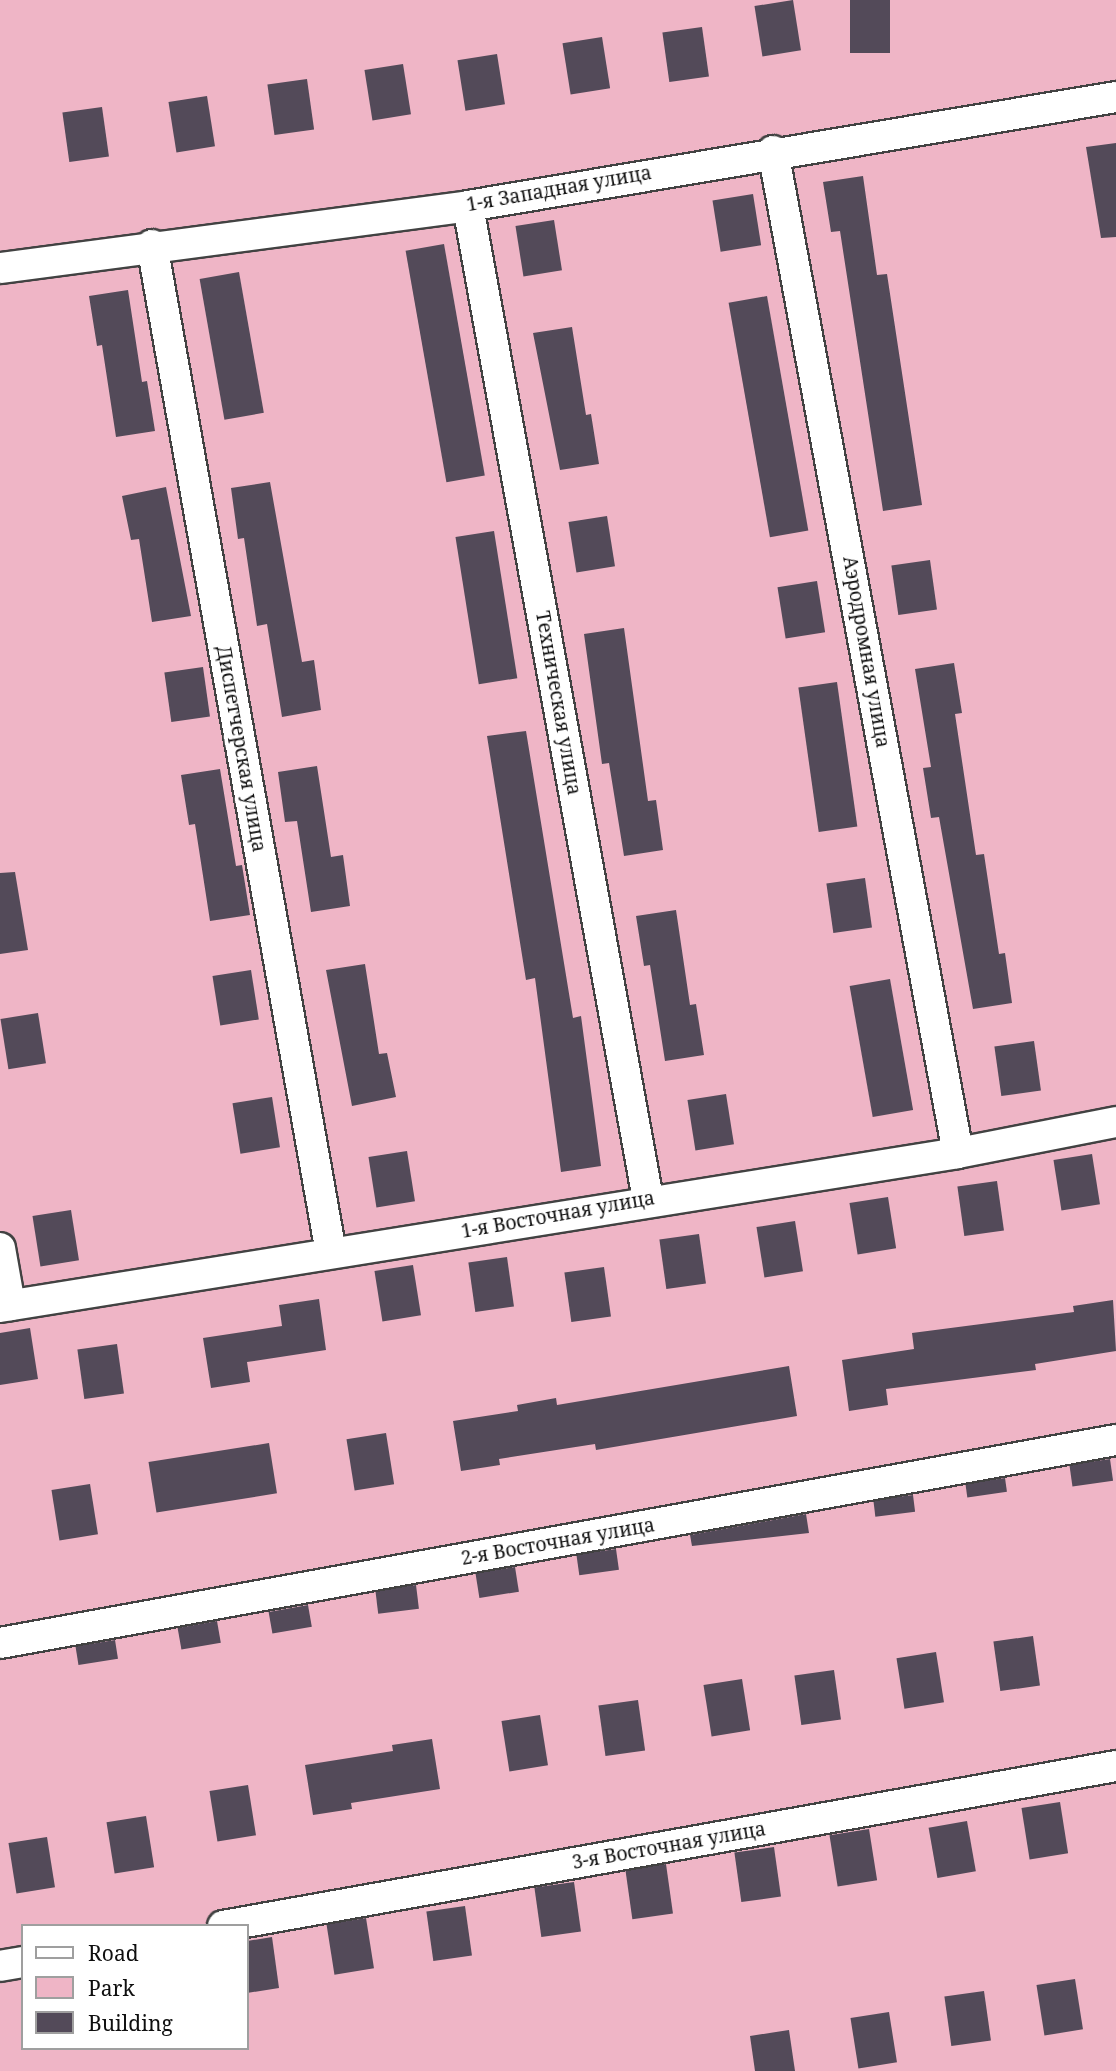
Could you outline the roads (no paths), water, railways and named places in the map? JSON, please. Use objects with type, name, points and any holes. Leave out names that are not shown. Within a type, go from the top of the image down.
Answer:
[{"type":"street","name":"1-я Западная улица","points":[[0,268],[152,245],[468,206],[774,151],[1116,97]]},
{"type":"street","name":"Аэродромная улица","points":[[774,151],[958,1153]]},
{"type":"street","name":"Техническая улица","points":[[468,206],[648,1199]]},
{"type":"street","name":"Диспетчерская улица","points":[[152,245],[331,1253]]},
{"type":"street","name":"1-я Восточная улица","points":[[5,1306],[648,1199],[958,1153],[1116,1122]]},
{"type":"street","points":[[0,1248],[5,1306]]},
{"type":"street","name":"2-я Восточная улица","points":[[0,1643],[1116,1440]]},
{"type":"street","name":"3-я Восточная улица","points":[[234,1924],[1116,1766]]},
{"type":"street","points":[[0,1966],[21,1962]]}]
